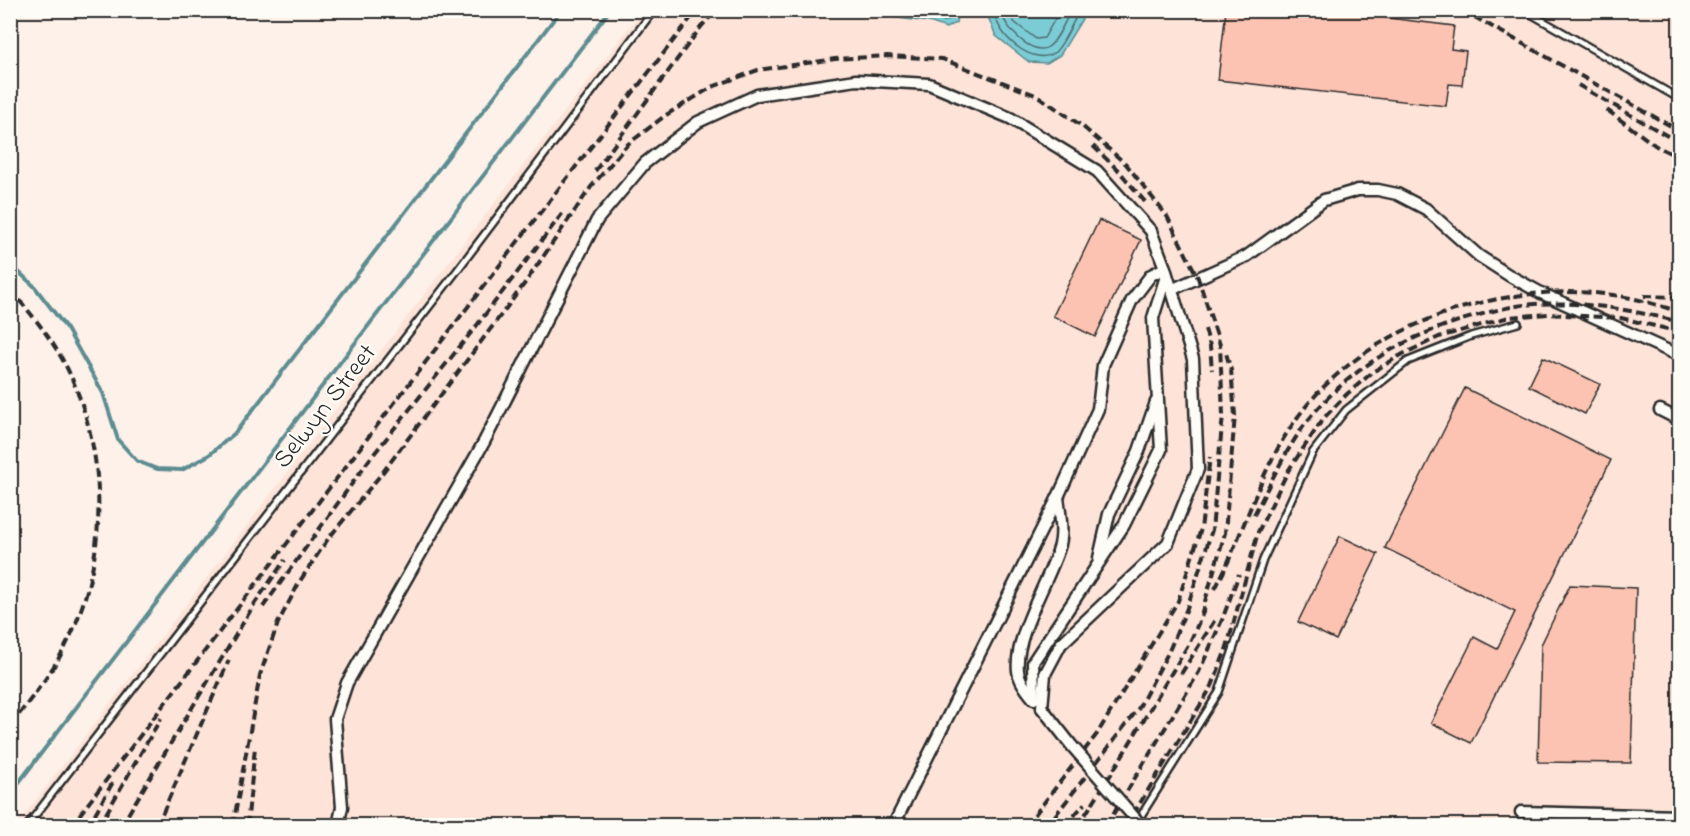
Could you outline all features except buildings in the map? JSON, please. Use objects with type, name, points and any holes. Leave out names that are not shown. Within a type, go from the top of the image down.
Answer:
[{"type":"street","points":[[338,825],[342,807],[335,719],[347,683],[484,442],[597,220],[645,163],[698,122],[757,95],[856,80],[929,84],[1010,118],[1097,171],[1151,231],[1193,358],[1198,469],[1168,543],[1061,644],[1045,674],[1042,708]]},
{"type":"street","points":[[1171,290],[1247,256],[1324,200],[1358,190],[1378,190],[1405,197],[1426,209],[1479,256],[1510,276],[1541,293],[1680,356]]},
{"type":"street","points":[[1034,698],[1033,662],[1124,525],[1161,450],[1153,318],[1165,272]]},
{"type":"street","points":[[893,825],[1058,497],[1098,409],[1103,365],[1132,300],[1151,275],[1165,272]]},
{"type":"street","points":[[1098,564],[1109,514],[1139,451],[1158,396]]},
{"type":"street","points":[[1660,410],[1680,420]]},
{"type":"street","points":[[1058,497],[1061,519],[1060,546],[1020,645],[1018,673],[1027,690],[1139,825]]},
{"type":"street","points":[[1521,812],[1680,816]]},
{"type":"lane","name":"Selwyn Street","points":[[27,825],[449,281],[654,10]]},
{"type":"lane","points":[[1524,10],[1680,99]]},
{"type":"lane","points":[[1139,825],[1219,692],[1263,560],[1313,452],[1346,410],[1408,361],[1471,336],[1518,323]]},
{"type":"shaded area","points":[[642,11],[1679,11],[1679,825],[16,826]]},
{"type":"water","points":[[989,10],[1087,11],[1060,55],[1047,63],[1029,62],[996,36],[988,17]]},
{"type":"water","points":[[843,11],[958,11],[956,23],[946,28],[929,22]]},
{"type":"waterway","points":[[10,264],[34,286],[67,329],[103,393],[118,440],[137,461],[157,469],[182,470],[209,455],[235,433],[561,10]]},
{"type":"waterway","points":[[10,794],[610,10]]},
{"type":"railway","points":[[71,826],[697,10]]},
{"type":"railway","points":[[595,171],[716,10]]},
{"type":"railway","points":[[1462,10],[1680,131]]},
{"type":"railway","points":[[233,826],[260,675],[278,623],[300,581],[328,539],[383,472],[525,283],[591,187],[628,144],[666,115],[712,87],[758,70],[835,59],[887,56],[942,59],[1038,96],[1082,126],[1126,164],[1167,216],[1198,278],[1220,345],[1223,415],[1212,530],[1187,608],[1169,651],[1138,709],[1047,826]]},
{"type":"railway","points":[[1578,85],[1680,143]]},
{"type":"railway","points":[[1607,110],[1656,146],[1680,158]]},
{"type":"railway","points":[[1093,146],[1119,171],[1146,203]]},
{"type":"railway","points":[[263,607],[369,460],[562,214]]},
{"type":"railway","points":[[10,290],[55,347],[67,368],[81,402],[91,437],[97,473],[98,510],[96,546],[89,582],[78,617],[57,661],[10,726]]},
{"type":"railway","points":[[1215,589],[1272,459],[1297,418],[1326,385],[1359,357],[1397,334],[1438,316],[1482,303],[1526,295],[1570,292],[1613,295],[1680,312]]},
{"type":"railway","points":[[1644,296],[1680,297]]},
{"type":"railway","points":[[1254,515],[1289,448],[1320,407],[1357,372],[1400,345],[1423,334],[1511,307],[1553,303],[1608,307],[1680,322]]},
{"type":"railway","points":[[1126,826],[1212,686],[1227,647],[1258,532],[1288,471],[1323,419],[1347,394],[1374,371],[1403,354],[1439,337],[1509,317],[1548,314],[1621,318],[1680,332]]},
{"type":"railway","points":[[1205,329],[1210,346],[1212,370]]},
{"type":"railway","points":[[1201,615],[1225,533],[1235,415],[1231,370],[1225,350]]},
{"type":"railway","points":[[1026,826],[1097,734],[1178,601],[1201,529],[1210,457]]},
{"type":"railway","points":[[121,826],[255,603],[285,560]]},
{"type":"railway","points":[[1106,826],[1199,672],[1239,574]]},
{"type":"railway","points":[[1078,826],[1190,642],[1205,608]]},
{"type":"railway","points":[[1181,674],[1216,618]]},
{"type":"railway","points":[[157,826],[229,660]]},
{"type":"railway","points":[[99,826],[161,718]]},
{"type":"railway","points":[[247,826],[255,747]]},
{"type":"railway","points":[[88,826],[113,782]]},
{"type":"railway","points":[[1065,826],[1085,803]]}]
